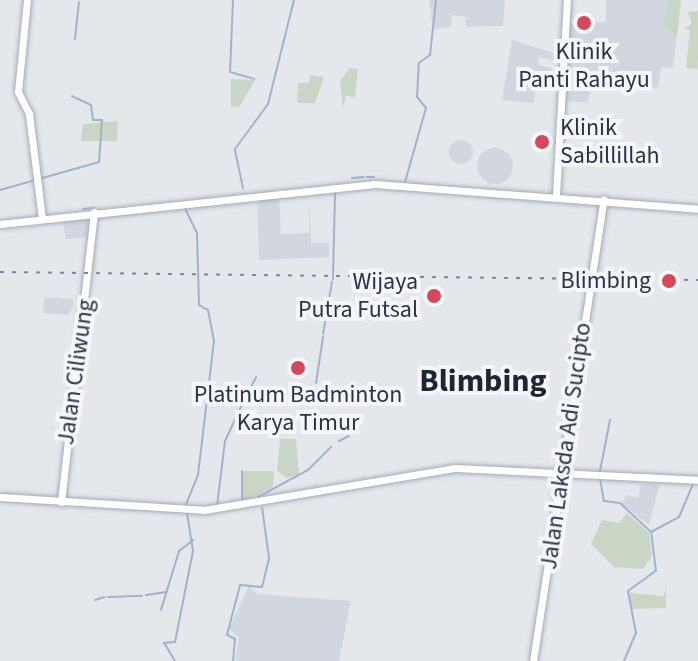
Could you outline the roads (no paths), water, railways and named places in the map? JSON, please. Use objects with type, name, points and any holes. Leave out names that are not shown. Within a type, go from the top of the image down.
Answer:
[{"type":"main road","points":[[27,0],[18,92],[29,114],[42,218]]},
{"type":"main road","points":[[554,195],[565,0]]},
{"type":"main road","points":[[0,225],[225,197],[375,184],[483,187],[500,191]]},
{"type":"main road","points":[[225,197],[376,187],[500,191],[698,210]]},
{"type":"main road","name":"Jalan Laksda Adi Sucipto","points":[[533,661],[558,473],[605,203]]},
{"type":"main road","points":[[0,225],[92,214]]},
{"type":"main road","name":"Jalan Ciliwung","points":[[61,502],[92,242],[92,214]]},
{"type":"main road","points":[[0,497],[186,510],[434,470],[695,480]]},
{"type":"waterway","points":[[233,0],[230,72],[254,79]]},
{"type":"waterway","points":[[243,188],[235,149],[268,104],[294,0]]},
{"type":"waterway","points":[[405,182],[426,108],[417,97],[419,63],[430,55],[436,0]]},
{"type":"waterway","points":[[75,39],[79,2]]},
{"type":"waterway","points":[[0,190],[99,162],[102,120],[93,120],[91,105],[72,96]]},
{"type":"waterway","points":[[352,178],[364,177]]},
{"type":"waterway","points":[[367,177],[374,177]]},
{"type":"waterway","points":[[333,276],[335,192]]},
{"type":"waterway","points":[[83,209],[94,208]]},
{"type":"waterway","points":[[185,208],[197,233],[199,305],[208,310],[214,341],[198,475],[185,507]]},
{"type":"waterway","points":[[323,334],[332,282]]},
{"type":"waterway","points":[[316,383],[323,337]]},
{"type":"waterway","points":[[248,393],[256,377]]},
{"type":"waterway","points":[[217,506],[225,441],[247,394]]},
{"type":"waterway","points":[[600,471],[610,420]]},
{"type":"waterway","points":[[339,441],[349,436]]},
{"type":"waterway","points":[[258,497],[308,470],[331,447]]},
{"type":"waterway","points":[[242,471],[242,500]]},
{"type":"waterway","points":[[600,479],[604,501],[620,503],[651,532]]},
{"type":"waterway","points":[[624,661],[636,633],[628,591],[656,571],[651,532],[679,517],[693,484]]},
{"type":"waterway","points":[[233,661],[235,639],[227,635],[240,585],[262,587],[269,558],[262,507]]},
{"type":"waterway","points":[[175,661],[164,643],[175,642],[193,551],[187,513]]},
{"type":"waterway","points":[[161,610],[179,551],[193,540]]},
{"type":"waterway","points":[[146,595],[167,592]]},
{"type":"waterway","points":[[108,597],[142,596]]},
{"type":"waterway","points":[[95,600],[105,597]]},
{"type":"railway","points":[[0,272],[698,280]]},
{"type":"place","name":"Klinik Panti Rahayu","points":[[584,23]]},
{"type":"place","name":"Klinik Sabillillah","points":[[542,142]]},
{"type":"place","name":"Blimbing","points":[[669,281]]},
{"type":"place","name":"Wijaya Putra Futsal","points":[[434,296]]},
{"type":"place","name":"Platinum Badminton Karya Timur","points":[[298,368]]},
{"type":"district","name":"Blimbing","points":[[483,381]]}]
